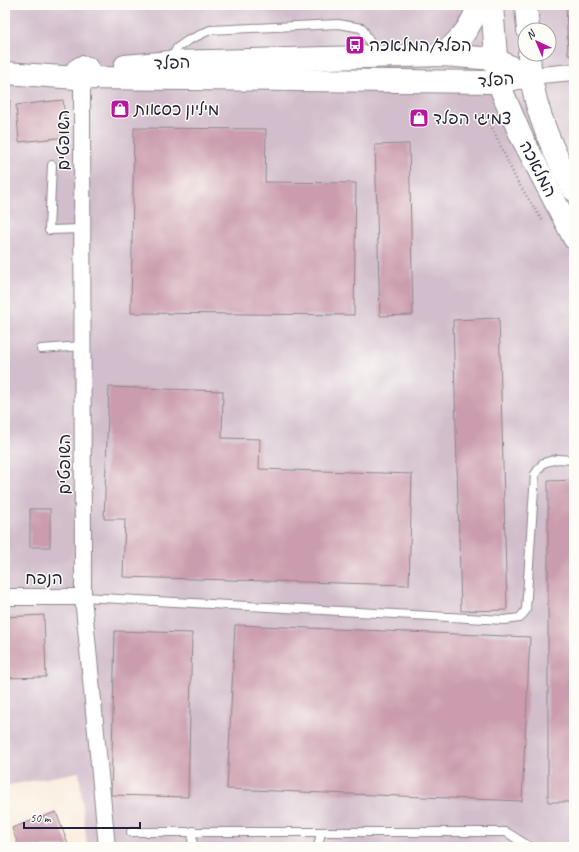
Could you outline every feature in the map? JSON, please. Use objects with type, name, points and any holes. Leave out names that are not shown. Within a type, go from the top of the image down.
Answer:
[{"type":"street","points":[[442,56],[462,38],[471,25],[479,5]]},
{"type":"street","name":"המלאכה","points":[[492,5],[495,59],[498,82],[521,136],[574,238]]},
{"type":"street","points":[[526,5],[527,22]]},
{"type":"street","name":"הפלד","points":[[82,75],[171,62],[442,56],[495,59],[529,76]]},
{"type":"street","name":"המלאכה","points":[[528,62],[529,76],[543,123],[563,170],[574,190]]},
{"type":"street","points":[[529,76],[574,72]]},
{"type":"street","name":"הפלד","points":[[10,74],[37,77],[82,75],[498,82],[529,76]]},
{"type":"street","name":"השופטים","points":[[82,75],[83,597],[107,847]]},
{"type":"street","name":"הנפח","points":[[5,597],[83,597]]},
{"type":"lane","points":[[171,62],[177,48],[187,41],[210,30],[338,24],[362,28],[379,57]]},
{"type":"lane","points":[[52,164],[49,230],[82,229]]},
{"type":"lane","points":[[41,350],[82,346]]},
{"type":"lane","points":[[83,597],[504,620],[520,618],[526,610],[535,474],[543,463],[557,459],[574,460]]},
{"type":"lane","points":[[192,847],[193,831]]},
{"type":"lane","points":[[131,832],[506,832],[530,847]]},
{"type":"lane","points":[[318,847],[320,832]]},
{"type":"path","points":[[487,117],[517,181],[547,225]]},
{"type":"shaded area","points":[[5,5],[574,5],[574,847],[87,847],[79,772],[5,786]]},
{"type":"building","points":[[566,5],[574,5],[574,55],[568,55]]},
{"type":"building","points":[[5,100],[10,100],[8,144],[5,144]]},
{"type":"building","points":[[63,100],[67,137],[19,142],[16,105]]},
{"type":"building","points":[[134,128],[266,129],[265,182],[356,183],[354,315],[131,313]]},
{"type":"building","points":[[409,144],[413,315],[380,316],[375,145]]},
{"type":"building","points":[[499,318],[507,610],[461,611],[453,320]]},
{"type":"building","points":[[109,387],[223,391],[222,438],[260,439],[259,469],[412,474],[409,585],[123,577],[125,519],[104,519]]},
{"type":"building","points":[[574,480],[574,802],[548,802],[548,481]]},
{"type":"building","points":[[30,509],[50,509],[50,547],[30,547]]},
{"type":"building","points":[[44,615],[46,677],[5,678],[5,617]]},
{"type":"building","points":[[235,625],[530,637],[522,801],[227,789]]},
{"type":"building","points":[[115,631],[192,633],[188,797],[111,795]]},
{"type":"building","points":[[56,812],[69,847],[19,847],[12,828]]},
{"type":"place","name":"הפלד/המלאכה","points":[[355,45]]},
{"type":"place","name":"מיליון כסאות","points":[[120,109]]},
{"type":"place","name":"צמיגי הפלד","points":[[419,118]]}]
